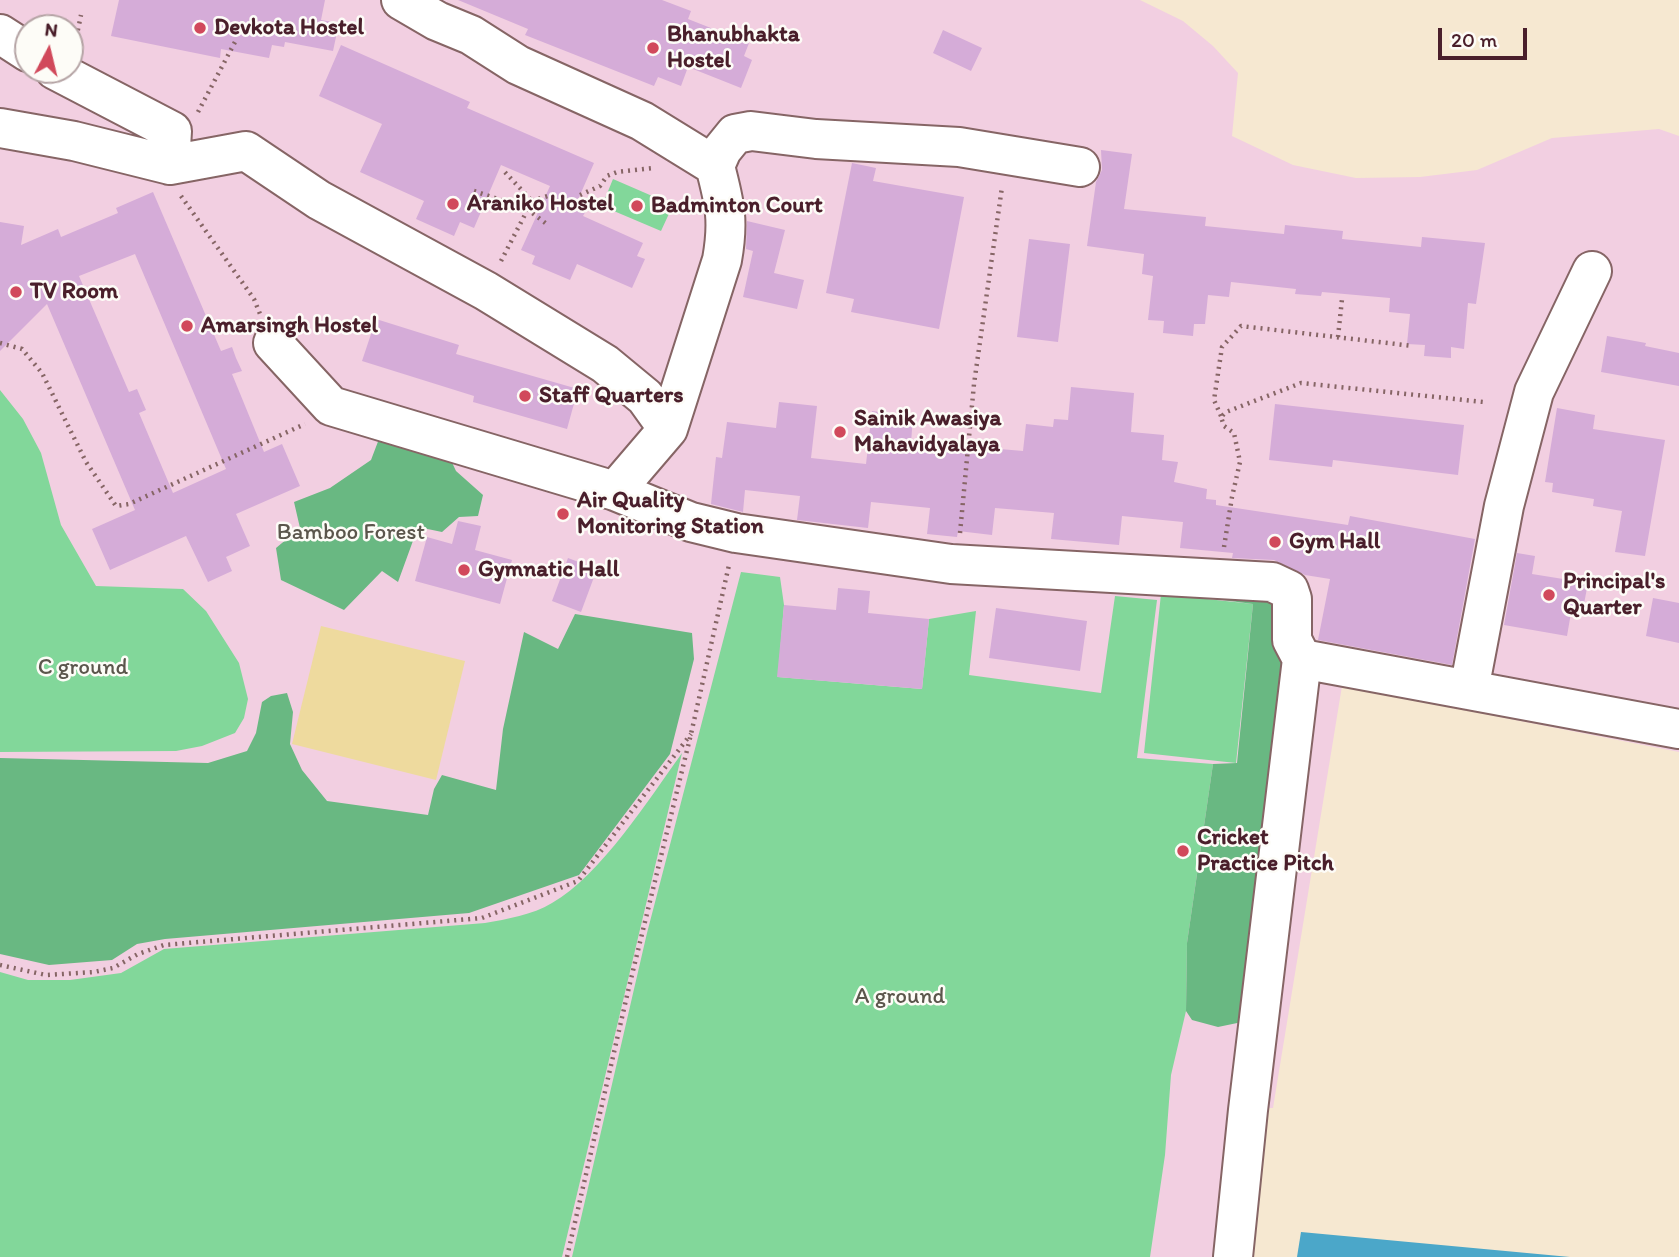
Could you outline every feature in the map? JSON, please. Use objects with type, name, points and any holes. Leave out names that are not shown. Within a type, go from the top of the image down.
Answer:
[{"type":"street","points":[[401,0],[437,21],[471,35],[517,65],[642,121],[715,166]]},
{"type":"street","points":[[471,35],[538,44]]},
{"type":"street","points":[[78,84],[172,131],[173,176]]},
{"type":"street","points":[[0,128],[74,141],[173,176],[246,151],[319,200],[486,291],[605,364],[645,397],[668,429]]},
{"type":"street","points":[[615,491],[668,429],[724,247],[727,213],[715,166],[722,150],[734,134],[751,131],[816,139],[959,147],[1080,167]]},
{"type":"street","points":[[1469,690],[1504,506],[1534,392],[1592,271]]},
{"type":"street","points":[[273,343],[331,406],[615,491],[691,523],[736,533],[951,564],[1272,582],[1289,590],[1292,599],[1292,640],[1302,659],[1233,1257]]},
{"type":"street","points":[[1302,659],[1679,729]]},
{"type":"path","points":[[196,116],[234,42]]},
{"type":"path","points":[[580,195],[600,186],[607,176],[617,172],[661,166],[681,143]]},
{"type":"path","points":[[951,564],[959,543],[974,384],[1006,155]]},
{"type":"path","points":[[502,169],[532,201]]},
{"type":"path","points":[[173,176],[254,299],[273,343]]},
{"type":"path","points":[[474,191],[527,209],[548,225]]},
{"type":"path","points":[[515,234],[532,201],[557,193]]},
{"type":"path","points":[[1338,337],[1342,299]]},
{"type":"path","points":[[1219,579],[1240,462],[1234,433],[1224,426],[1214,400],[1222,346],[1241,326],[1413,346]]},
{"type":"path","points":[[0,343],[22,349],[42,373],[86,462],[116,506],[129,504],[272,440],[314,420],[331,406]]},
{"type":"path","points":[[1221,417],[1226,412],[1301,383],[1484,402]]},
{"type":"path","points":[[567,1257],[736,533]]},
{"type":"path","points":[[0,965],[46,975],[94,972],[113,968],[138,954],[164,945],[482,918],[578,881],[691,734]]},
{"type":"shaded area","name":"Sainik Awasiya Mahavidyalaya","points":[[0,0],[1140,0],[1183,21],[1213,46],[1238,73],[1232,136],[1293,165],[1356,178],[1420,177],[1477,170],[1552,138],[1659,129],[1679,136],[1679,752],[1342,686],[1273,1108],[1234,1108],[1215,1257],[0,1257]]},
{"type":"green space","name":"Badminton Court","points":[[613,179],[673,205],[661,231],[602,206]]},
{"type":"green space","name":"C ground","points":[[0,390],[23,419],[41,453],[61,525],[96,586],[183,589],[206,611],[239,663],[248,699],[244,718],[235,733],[202,746],[176,751],[0,752]]},
{"type":"green space","name":"Bamboo Forest","points":[[382,431],[448,454],[456,471],[483,495],[478,516],[459,517],[442,532],[418,527],[398,582],[382,571],[344,610],[281,580],[276,548],[300,528],[294,502],[330,488],[371,460]]},
{"type":"green space","name":"A ground","points":[[741,572],[780,577],[784,605],[778,677],[922,689],[929,619],[976,611],[969,675],[1101,693],[1115,596],[1157,600],[1137,758],[1213,764],[1187,943],[1186,1011],[1171,1075],[1165,1155],[1150,1257],[572,1257],[647,933]]},
{"type":"green space","points":[[1277,589],[1295,658],[1242,1022],[1218,1027],[1192,1020],[1186,1011],[1187,943],[1213,764],[1237,763],[1253,604],[1184,595]]},
{"type":"green space","points":[[1161,594],[1253,604],[1236,763],[1144,753]]},
{"type":"green space","points":[[575,614],[692,633],[694,659],[670,754],[579,875],[469,913],[165,939],[137,944],[112,960],[49,965],[0,954],[0,758],[208,763],[247,751],[256,733],[262,702],[271,696],[287,693],[293,712],[290,744],[302,770],[327,801],[428,815],[434,789],[442,775],[496,790],[503,729],[524,632],[558,649]]},
{"type":"green space","points":[[682,753],[562,1257],[0,1257],[0,972],[28,980],[70,980],[121,973],[164,949],[485,923],[528,914],[552,903],[588,874],[623,835]]},
{"type":"sand","points":[[321,626],[465,661],[436,780],[292,744]]},
{"type":"water","points":[[1301,1232],[1570,1257],[1297,1257]]},
{"type":"building","name":"Devkota Hostel","points":[[119,0],[325,0],[321,20],[339,23],[333,51],[285,42],[284,47],[272,45],[269,58],[221,49],[220,58],[111,36]]},
{"type":"building","name":"Bhanubhakta Hostel","points":[[458,0],[662,0],[691,11],[688,19],[749,43],[744,56],[752,60],[741,88],[688,67],[681,86],[658,77],[654,86],[525,35],[528,29]]},
{"type":"building","points":[[943,30],[982,48],[971,71],[933,53]]},
{"type":"building","name":"Araniko Hostel","points":[[341,45],[470,102],[467,108],[594,163],[577,202],[588,207],[583,216],[643,243],[637,256],[645,259],[632,288],[577,264],[570,280],[532,264],[535,256],[521,250],[550,186],[501,165],[474,228],[460,222],[454,236],[416,219],[424,201],[360,172],[382,124],[319,96]]},
{"type":"building","points":[[1101,150],[1132,154],[1124,209],[1206,217],[1205,226],[1284,234],[1285,225],[1343,231],[1342,239],[1421,247],[1422,237],[1485,243],[1476,304],[1468,303],[1464,349],[1451,347],[1451,358],[1424,356],[1425,345],[1407,344],[1410,314],[1389,312],[1390,298],[1322,292],[1321,296],[1295,294],[1296,289],[1231,282],[1229,297],[1208,295],[1205,324],[1194,324],[1193,336],[1163,333],[1164,321],[1148,320],[1153,276],[1142,274],[1144,254],[1087,246],[1096,182],[1102,170]]},
{"type":"building","points":[[852,163],[876,168],[873,181],[964,197],[939,329],[851,312],[854,299],[826,293]]},
{"type":"building","name":"Amarsingh Hostel","points":[[153,192],[221,351],[232,347],[242,371],[232,374],[264,452],[282,444],[300,486],[236,514],[250,546],[226,557],[232,571],[208,582],[186,536],[110,570],[92,529],[135,510],[47,304],[0,351],[0,222],[24,226],[21,245],[58,229],[61,237],[118,213],[116,208]],"holes":[[[135,254],[226,469],[173,493],[139,413],[146,410],[137,389],[129,392],[79,276]]]},
{"type":"building","points":[[747,221],[785,230],[774,273],[804,280],[797,309],[743,297],[753,251],[746,249]]},
{"type":"building","points":[[1029,239],[1070,244],[1058,342],[1017,337]]},
{"type":"building","points":[[376,319],[459,345],[456,354],[578,389],[567,429],[473,402],[474,396],[362,361]]},
{"type":"building","points":[[1607,336],[1646,343],[1645,346],[1679,353],[1679,386],[1601,372]]},
{"type":"building","points":[[1071,387],[1134,393],[1131,432],[1164,435],[1162,460],[1178,462],[1174,482],[1207,489],[1206,499],[1216,500],[1216,505],[1348,525],[1350,516],[1475,539],[1452,665],[1318,640],[1330,579],[1305,575],[1274,560],[1232,558],[1233,553],[1180,548],[1183,522],[1122,516],[1119,545],[1051,539],[1054,513],[995,508],[992,535],[958,531],[957,537],[927,534],[930,508],[871,502],[868,528],[797,520],[800,496],[745,490],[743,512],[711,504],[716,457],[722,458],[727,422],[776,428],[779,402],[817,406],[811,458],[866,464],[872,411],[913,416],[911,443],[976,450],[977,447],[1023,451],[1026,424],[1053,427],[1054,419],[1068,420]]},
{"type":"building","points":[[1275,404],[1464,425],[1458,475],[1333,460],[1332,467],[1269,460]]},
{"type":"building","points":[[1557,408],[1595,415],[1593,429],[1665,440],[1645,556],[1615,552],[1622,511],[1593,506],[1594,499],[1552,492],[1553,483],[1545,482]]},
{"type":"building","name":"Gymnatic Hall","points":[[458,521],[481,526],[475,550],[512,560],[500,604],[415,581],[427,537],[452,544]]},
{"type":"building","name":"Principal's Quarter","points":[[1517,553],[1535,556],[1532,574],[1588,583],[1583,609],[1572,607],[1567,636],[1504,625]]},
{"type":"building","points":[[568,558],[597,569],[581,612],[552,601]]},
{"type":"building","points":[[838,588],[870,591],[868,613],[929,619],[922,689],[777,677],[784,605],[836,610]]},
{"type":"building","points":[[1653,598],[1679,603],[1679,643],[1646,636]]},
{"type":"building","points":[[996,608],[1087,621],[1080,671],[989,658]]},
{"type":"place","name":"Devkota Hostel","points":[[200,28]]},
{"type":"place","name":"Bhanubhakta Hostel","points":[[653,48]]},
{"type":"place","name":"Araniko Hostel","points":[[453,204]]},
{"type":"place","name":"Badminton Court","points":[[637,206]]},
{"type":"place","name":"TV Room","points":[[16,292]]},
{"type":"place","name":"Amarsingh Hostel","points":[[187,326]]},
{"type":"place","name":"Staff Quarters","points":[[525,396]]},
{"type":"place","name":"Sainik Awasiya Mahavidyalaya","points":[[840,432]]},
{"type":"place","name":"Air Quality Monitoring Station","points":[[563,514]]},
{"type":"place","name":"Gym Hall","points":[[1275,542]]},
{"type":"place","name":"Gymnatic Hall","points":[[464,570]]},
{"type":"place","name":"Principal's Quarter","points":[[1549,595]]},
{"type":"place","name":"Cricket Practice Pitch","points":[[1183,851]]}]
